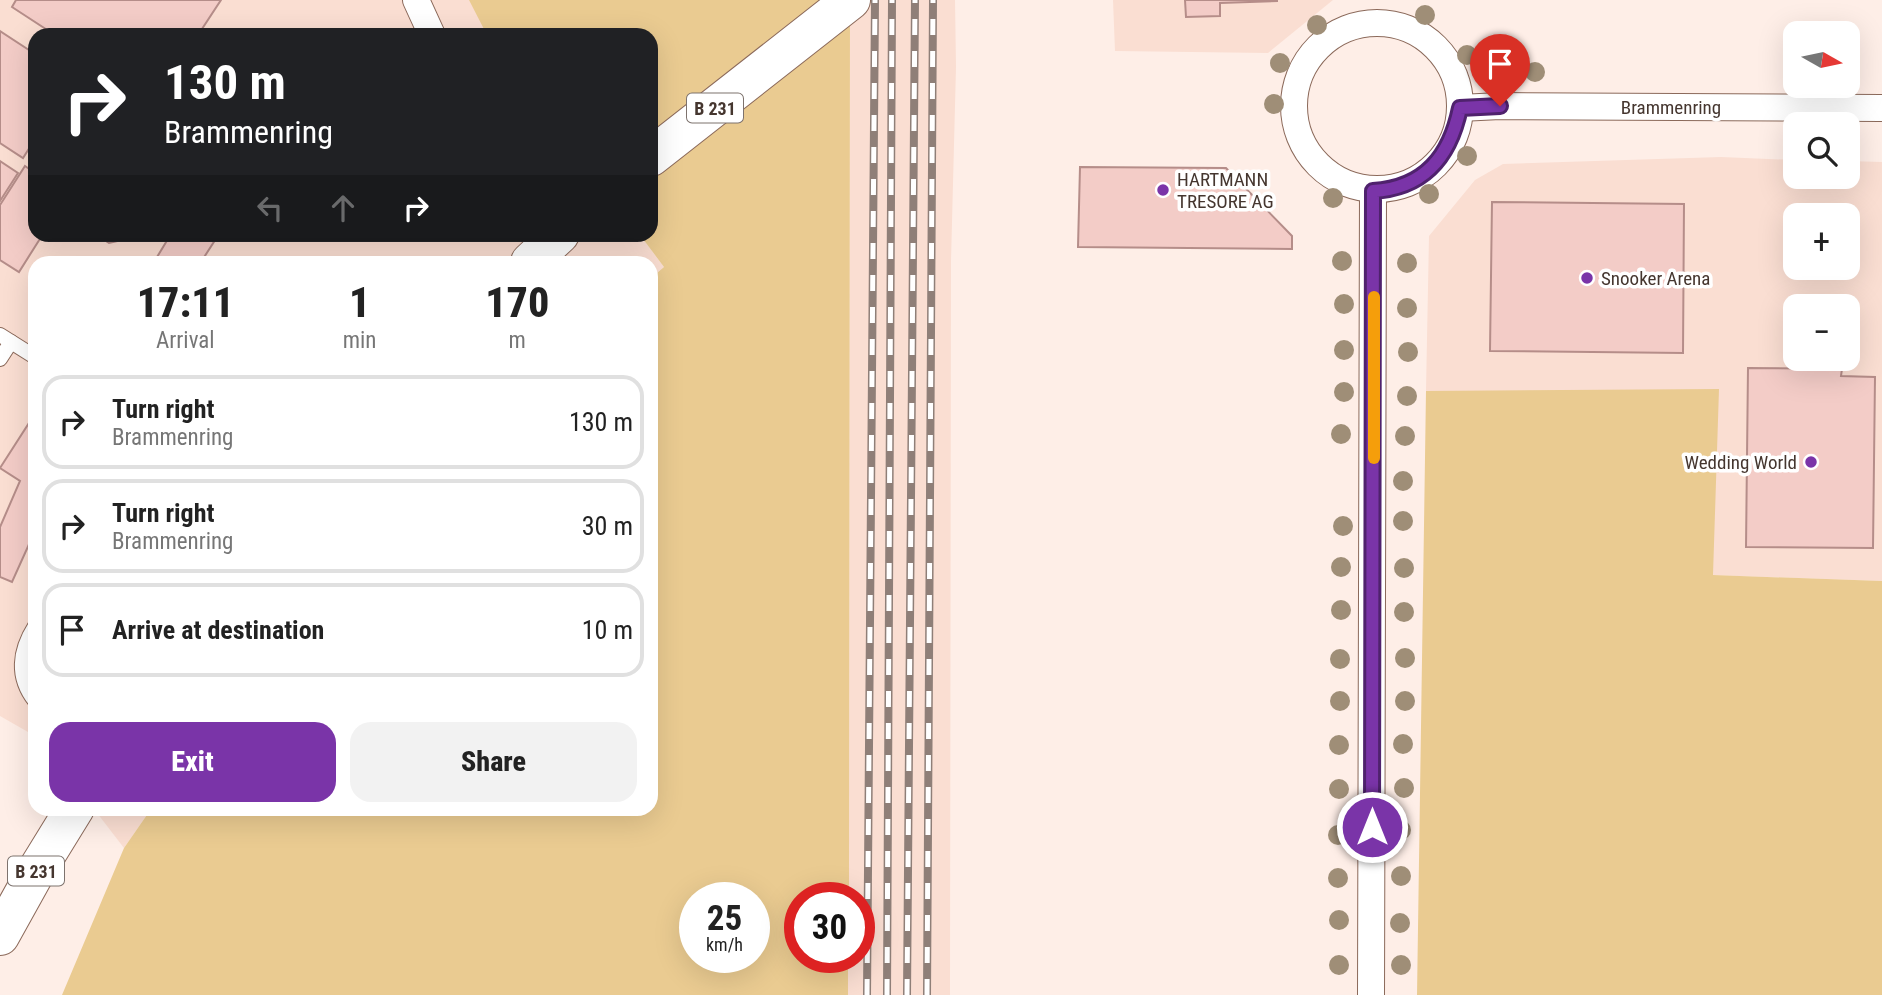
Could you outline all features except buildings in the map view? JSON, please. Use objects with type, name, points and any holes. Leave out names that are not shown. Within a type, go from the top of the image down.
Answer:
[{"type":"main road","name":"B 231","points":[[658,152],[851,0]]},
{"type":"main road","points":[[536,256],[551,242]]},
{"type":"main road","name":"B 231","points":[[0,936],[70,816]]},
{"type":"street","points":[[416,0],[429,28]]},
{"type":"street","points":[[1388,11],[1435,46],[1452,74],[1460,108],[1448,146],[1429,169],[1406,185],[1373,191],[1350,186],[1335,177],[1310,153],[1294,107],[1295,93],[1304,68],[1324,43],[1388,11]]},
{"type":"street","name":"Brammenring","points":[[1460,108],[1882,108]]},
{"type":"street","points":[[1371,995],[1373,191]]},
{"type":"lane","points":[[0,359],[6,338],[28,352]]},
{"type":"lane","points":[[28,637],[21,664],[28,692]]},
{"type":"shaded area","points":[[0,0],[475,0],[485,28],[28,28],[28,242],[645,242],[656,256],[28,256],[28,732],[0,716]]},
{"type":"shaded area","points":[[469,0],[850,0],[849,882],[784,882],[784,973],[848,973],[848,995],[62,995],[124,848],[146,816],[658,816],[658,272],[664,267],[645,242],[658,242],[658,28],[483,28]]},
{"type":"shaded area","points":[[850,0],[955,0],[951,261],[950,995],[848,995],[848,973],[875,973],[875,882],[849,882]]},
{"type":"shaded area","points":[[1113,0],[1333,0],[1268,53],[1115,51]]},
{"type":"shaded area","points":[[1721,157],[1783,160],[1783,189],[1860,189],[1860,161],[1882,162],[1882,581],[1712,575],[1426,391],[1429,236],[1475,180],[1503,164]]},
{"type":"shaded area","points":[[658,259],[664,267],[658,272]]},
{"type":"shaded area","points":[[1719,389],[1713,575],[1882,581],[1882,995],[1417,995],[1426,391]]},
{"type":"shaded area","points":[[99,816],[146,816],[124,848]]},
{"type":"railway","points":[[867,995],[875,0]]},
{"type":"railway","points":[[887,995],[892,0]]},
{"type":"railway","points":[[907,995],[915,0]]},
{"type":"railway","points":[[927,995],[933,0]]},
{"type":"slow traffic","points":[[1374,297],[1374,458]]},
{"type":"place","name":"HARTMANN TRESORE AG","points":[[1163,190]]},
{"type":"place","name":"Snooker Arena","points":[[1587,278]]},
{"type":"place","name":"Wedding World","points":[[1811,462]]},
{"type":"route","points":[[1372,827],[1373,191],[1406,185],[1429,169],[1448,146],[1460,108],[1500,106]]}]
